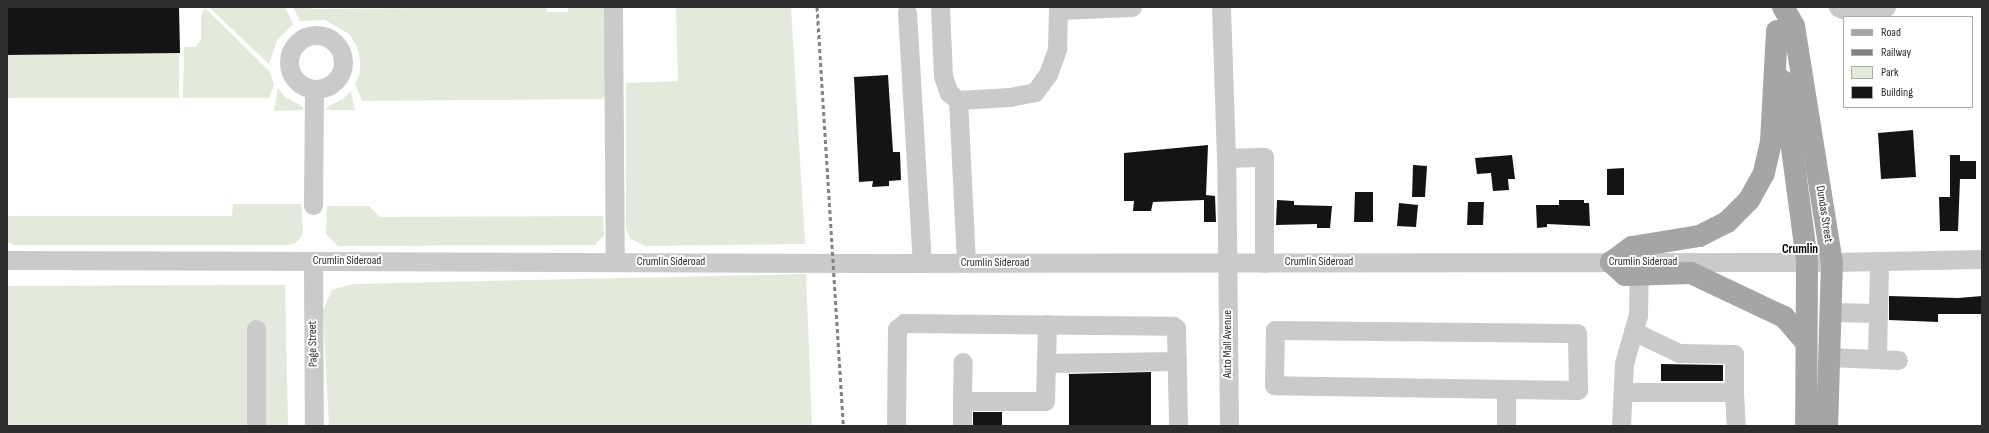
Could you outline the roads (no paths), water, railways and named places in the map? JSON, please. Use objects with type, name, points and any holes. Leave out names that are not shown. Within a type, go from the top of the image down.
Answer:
[{"type":"main road","name":"Dundas Street","points":[[1783,7],[1776,31],[1806,262],[1806,426]]},
{"type":"main road","name":"Dundas Street","points":[[1783,7],[1794,26],[1832,262],[1827,426]]},
{"type":"main road","points":[[1776,31],[1771,142],[1764,173],[1749,200],[1727,222],[1699,236],[1632,247],[1611,262],[1624,275],[1639,276],[1674,272],[1691,273],[1784,317],[1806,342]]},
{"type":"street","points":[[613,7],[615,262]]},
{"type":"street","points":[[940,7],[943,76],[948,93],[958,100],[1010,97],[1035,92],[1048,74],[1057,49],[1058,8],[1132,7]]},
{"type":"street","name":"Auto Mall Avenue","points":[[1221,7],[1226,158],[1229,426]]},
{"type":"street","points":[[1838,7],[1842,9],[1886,7]]},
{"type":"street","points":[[907,12],[922,263]]},
{"type":"street","points":[[313,205],[314,90]]},
{"type":"street","points":[[958,100],[966,263]]},
{"type":"street","points":[[1226,158],[1264,157],[1264,263]]},
{"type":"street","name":"Crumlin Sideroad","points":[[7,260],[1264,263],[1832,262],[1982,259]]},
{"type":"street","name":"Page Street","points":[[313,261],[314,426]]},
{"type":"street","points":[[1876,359],[1879,261]]},
{"type":"street","points":[[1621,426],[1624,363],[1638,315],[1639,276]]},
{"type":"street","points":[[1830,312],[1878,313]]},
{"type":"street","points":[[896,426],[897,329],[904,323],[1173,326],[1176,328],[1178,426]]},
{"type":"street","points":[[962,401],[1045,401],[1047,324]]},
{"type":"street","points":[[256,329],[256,426]]},
{"type":"street","points":[[1275,330],[1578,333],[1578,390],[1506,390],[1274,385],[1275,330]]},
{"type":"street","points":[[1633,331],[1679,353],[1734,354],[1736,426]]},
{"type":"street","points":[[1829,357],[1898,360]]},
{"type":"street","points":[[1046,363],[1177,361]]},
{"type":"street","points":[[962,426],[963,362]]},
{"type":"street","points":[[1506,390],[1506,426]]},
{"type":"street","points":[[1623,392],[1734,392]]},
{"type":"railway","points":[[817,7],[843,426]]},
{"type":"district","name":"Crumlin","points":[[1800,249]]}]
